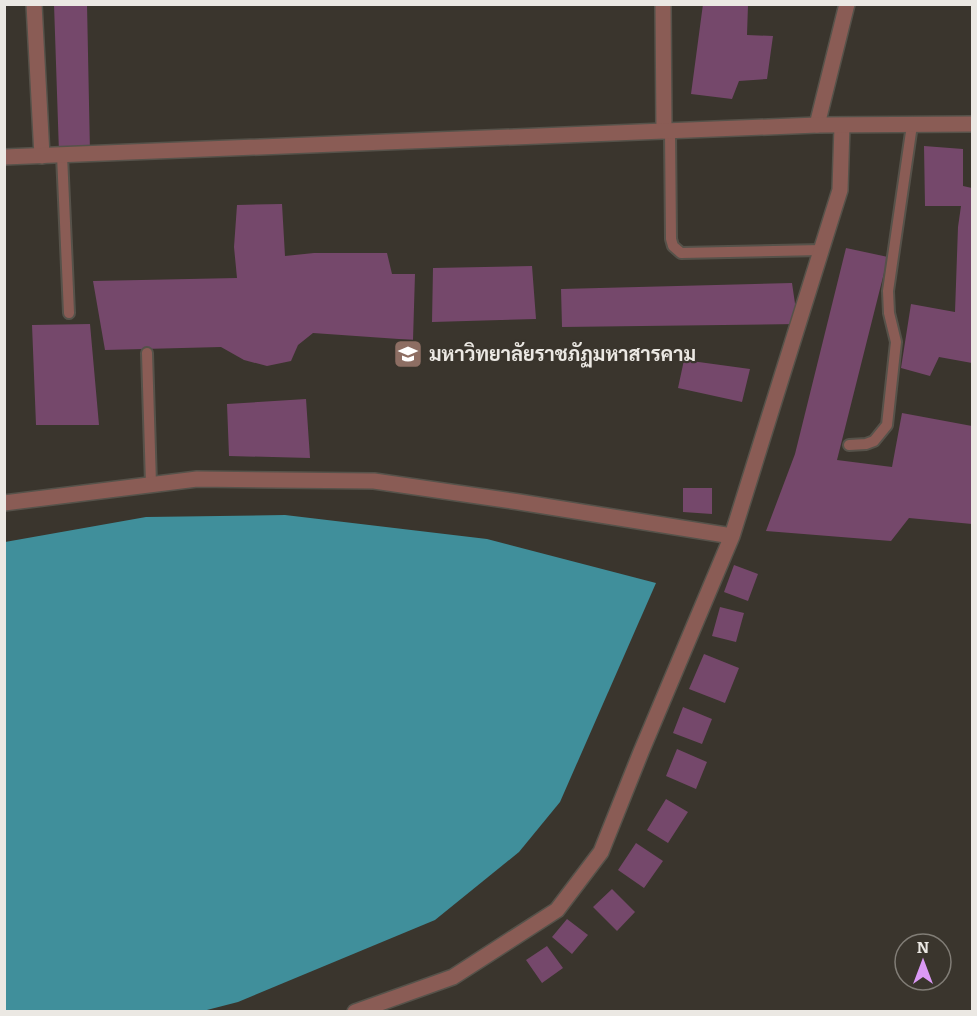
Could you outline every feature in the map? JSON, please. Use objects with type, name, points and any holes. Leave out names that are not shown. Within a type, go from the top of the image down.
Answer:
[{"type":"street","points":[[34,4],[42,156]]},
{"type":"street","points":[[663,4],[667,131]]},
{"type":"street","points":[[817,125],[847,4]]},
{"type":"street","points":[[4,157],[817,125],[972,124]]},
{"type":"street","points":[[355,1011],[453,977],[557,910],[602,852],[641,752],[732,536],[840,190],[842,126]]},
{"type":"street","points":[[4,503],[197,479],[374,481],[531,503],[732,536]]},
{"type":"lane","points":[[849,445],[874,441],[887,425],[896,342],[889,313],[888,291],[912,125]]},
{"type":"lane","points":[[667,131],[671,239],[676,250],[681,253],[703,254],[821,250]]},
{"type":"lane","points":[[62,155],[69,313]]},
{"type":"lane","points":[[147,353],[151,484]]},
{"type":"water","points":[[285,515],[487,539],[656,583],[560,802],[519,852],[435,920],[238,1002],[203,1011],[5,1011],[5,542],[146,517]]},
{"type":"building","points":[[54,4],[87,4],[90,153],[59,153]]},
{"type":"building","points":[[703,4],[748,5],[747,35],[773,36],[767,79],[739,81],[732,99],[691,94]]},
{"type":"building","points":[[924,146],[963,149],[963,186],[972,188],[972,363],[939,357],[930,376],[901,368],[911,304],[955,312],[958,227],[961,206],[925,206]]},
{"type":"building","points":[[282,204],[285,256],[314,253],[387,253],[392,274],[415,274],[413,340],[313,333],[298,345],[291,361],[267,366],[244,360],[221,347],[105,350],[93,281],[237,278],[234,247],[237,205]]},
{"type":"building","points":[[846,248],[888,257],[837,460],[892,467],[902,413],[972,426],[972,524],[909,518],[891,541],[766,531],[795,454]]},
{"type":"building","points":[[532,266],[536,319],[432,322],[433,268]]},
{"type":"building","points":[[792,283],[798,324],[562,327],[561,289]]},
{"type":"building","points":[[90,324],[99,425],[36,425],[32,325]]},
{"type":"building","points":[[684,360],[750,369],[742,402],[678,388]]},
{"type":"building","points":[[306,399],[310,458],[229,456],[227,404]]},
{"type":"building","points":[[683,488],[712,488],[712,514],[683,512]]},
{"type":"building","points":[[734,565],[758,574],[748,601],[724,592]]},
{"type":"building","points":[[720,607],[744,613],[736,642],[712,636]]},
{"type":"building","points":[[704,654],[739,668],[725,703],[689,689]]},
{"type":"building","points":[[683,707],[712,719],[702,744],[673,733]]},
{"type":"building","points":[[677,749],[707,762],[696,789],[666,776]]},
{"type":"building","points":[[666,799],[688,812],[668,843],[647,830]]},
{"type":"building","points":[[636,843],[663,861],[644,888],[618,870]]},
{"type":"building","points":[[612,889],[635,912],[617,931],[593,907]]},
{"type":"building","points":[[567,919],[588,935],[572,954],[552,937]]},
{"type":"building","points":[[547,946],[563,968],[542,983],[526,960]]},
{"type":"place","name":"มหาวิทยาลัยราชภัฏมหาสารคาม","points":[[408,354]]}]
